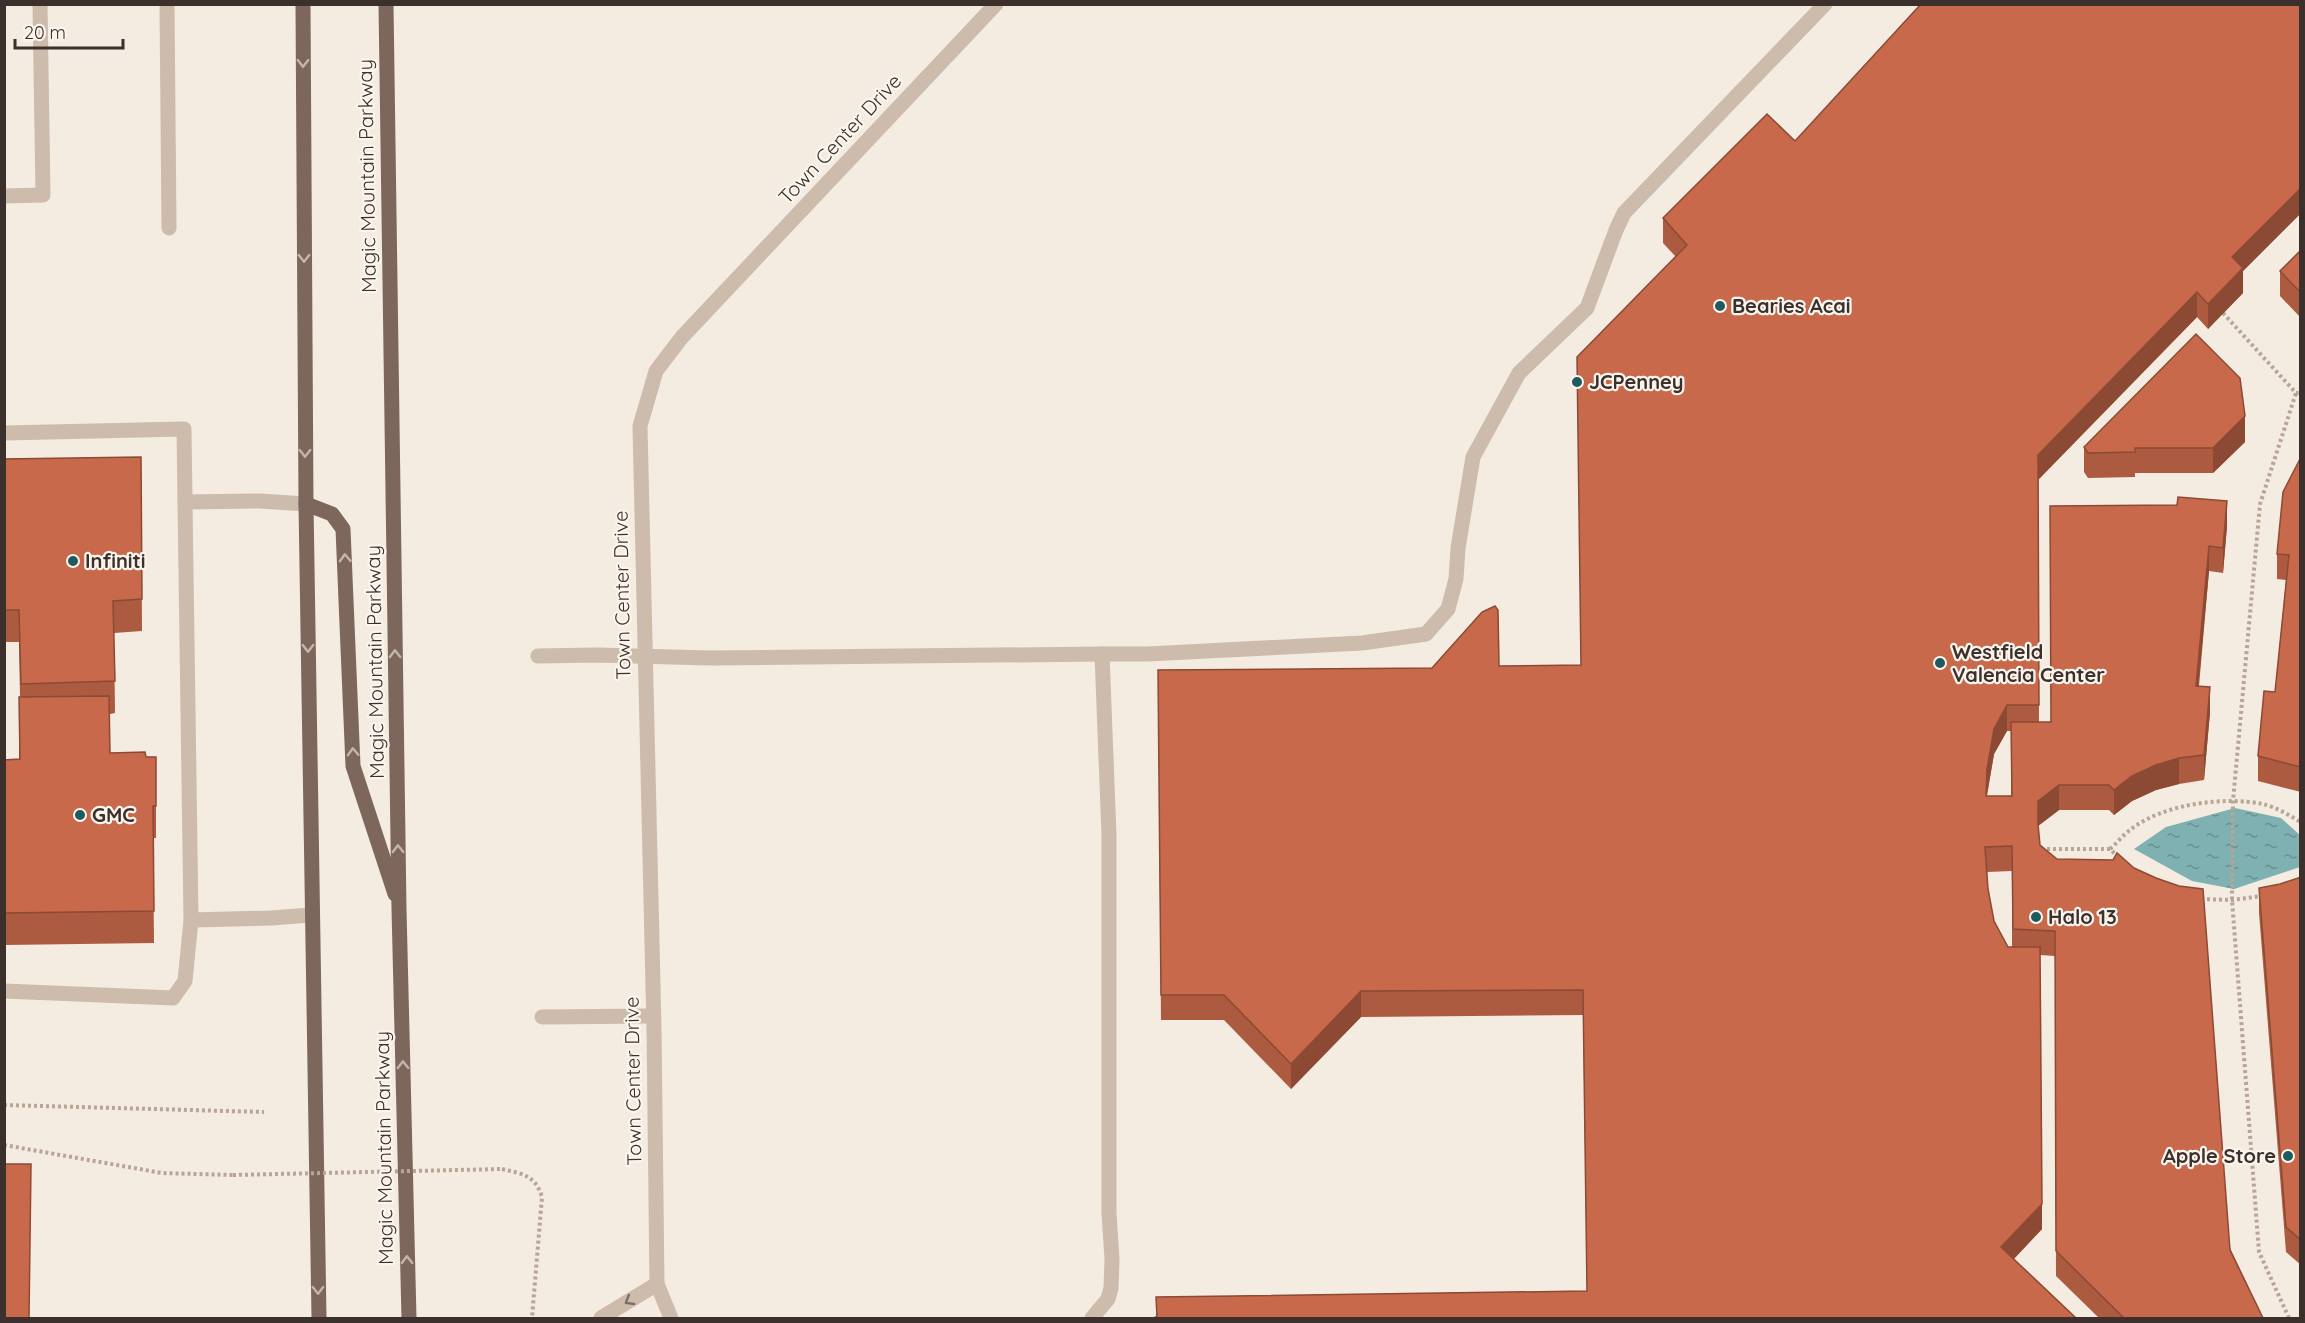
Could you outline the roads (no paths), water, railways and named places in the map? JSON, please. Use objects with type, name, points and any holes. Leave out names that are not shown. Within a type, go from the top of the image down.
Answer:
[{"type":"main road","points":[[303,4],[311,915],[319,1318]]},
{"type":"main road","name":"Magic Mountain Parkway","points":[[386,4],[399,909],[409,1318]]},
{"type":"main road","points":[[306,504],[332,514],[344,529],[353,766],[399,909]]},
{"type":"lane","points":[[4,196],[43,195],[40,4]]},
{"type":"lane","points":[[167,4],[169,228]]},
{"type":"lane","name":"Town Center Drive","points":[[671,1318],[657,1284],[640,426],[656,371],[682,337],[996,4]]},
{"type":"lane","points":[[538,656],[1148,654],[1373,642],[1426,634],[1448,609],[1456,579],[1458,548],[1473,457],[1519,373],[1587,308],[1624,213],[1825,4]]},
{"type":"lane","points":[[4,433],[184,429],[191,920],[185,981],[173,998],[4,991]]},
{"type":"lane","points":[[185,502],[260,501],[306,504]]},
{"type":"lane","points":[[1092,1318],[1108,1299],[1112,1259],[1108,1213],[1108,823],[1101,654]]},
{"type":"lane","points":[[191,920],[311,915]]},
{"type":"lane","points":[[542,1017],[653,1016]]},
{"type":"lane","points":[[601,1318],[657,1284]]},
{"type":"water","points":[[2235,808],[2281,818],[2300,835],[2300,867],[2234,889],[2192,881],[2134,849],[2166,827]]},
{"type":"place","name":"Bearies Acai","points":[[1720,306]]},
{"type":"place","name":"JCPenney","points":[[1577,382]]},
{"type":"place","name":"Infiniti","points":[[73,561]]},
{"type":"place","name":"Westfield Valencia Center","points":[[1940,663]]},
{"type":"place","name":"GMC","points":[[80,815]]},
{"type":"place","name":"Halo 13","points":[[2036,917]]},
{"type":"place","name":"Apple Store","points":[[2288,1156]]}]
